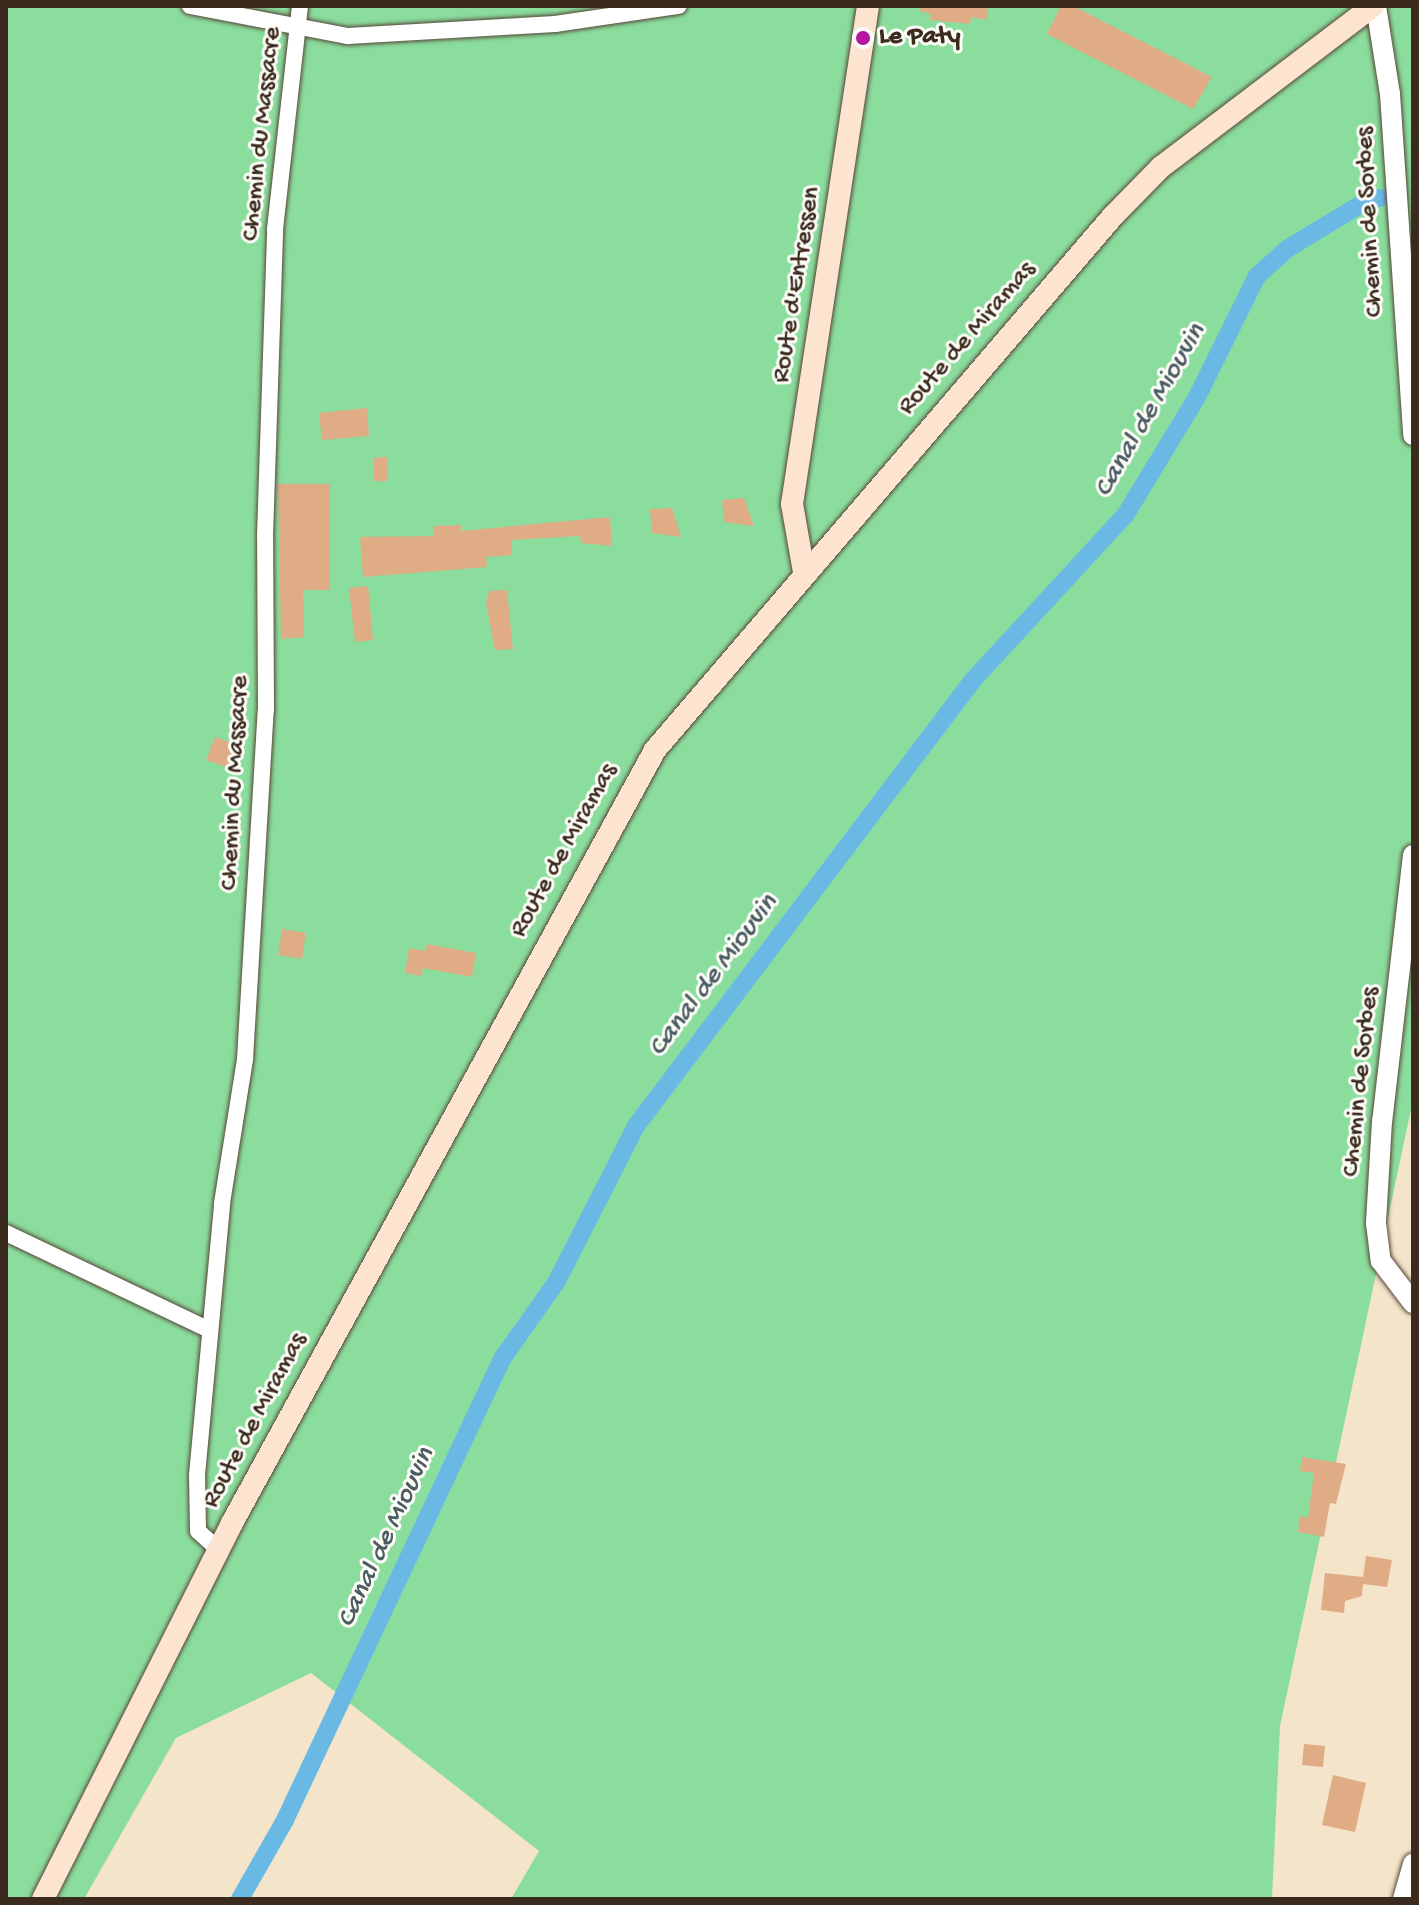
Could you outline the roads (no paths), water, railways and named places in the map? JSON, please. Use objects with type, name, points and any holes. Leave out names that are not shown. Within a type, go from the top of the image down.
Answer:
[{"type":"main road","name":"Route d'Entressen","points":[[804,572],[792,504],[868,6]]},
{"type":"main road","name":"Route de Miramas","points":[[43,1899],[219,1550],[633,784],[681,717],[1113,216],[1161,167],[1374,6]]},
{"type":"street","points":[[190,6],[348,36],[449,34],[631,17],[679,6]]},
{"type":"street","name":"Chemin du Massacre","points":[[219,1550],[198,1531],[197,1505],[209,1330],[245,1059],[266,710],[265,536],[275,229],[300,6]]},
{"type":"street","name":"Chemin de Sorbes","points":[[1374,6],[1390,94],[1413,435]]},
{"type":"street","name":"Chemin de Sorbes","points":[[1413,855],[1382,1121],[1376,1223],[1381,1261],[1413,1303]]},
{"type":"street","points":[[6,1233],[209,1330]]},
{"type":"street","points":[[1403,1899],[1413,1863]]},
{"type":"waterway","name":"Canal de Miouvin","points":[[240,1899],[285,1820],[502,1359],[557,1281],[636,1126],[973,680],[1126,514],[1197,397],[1257,276],[1287,249],[1371,198],[1380,198]]},
{"type":"place","name":"Le Paty","points":[[863,38]]}]
